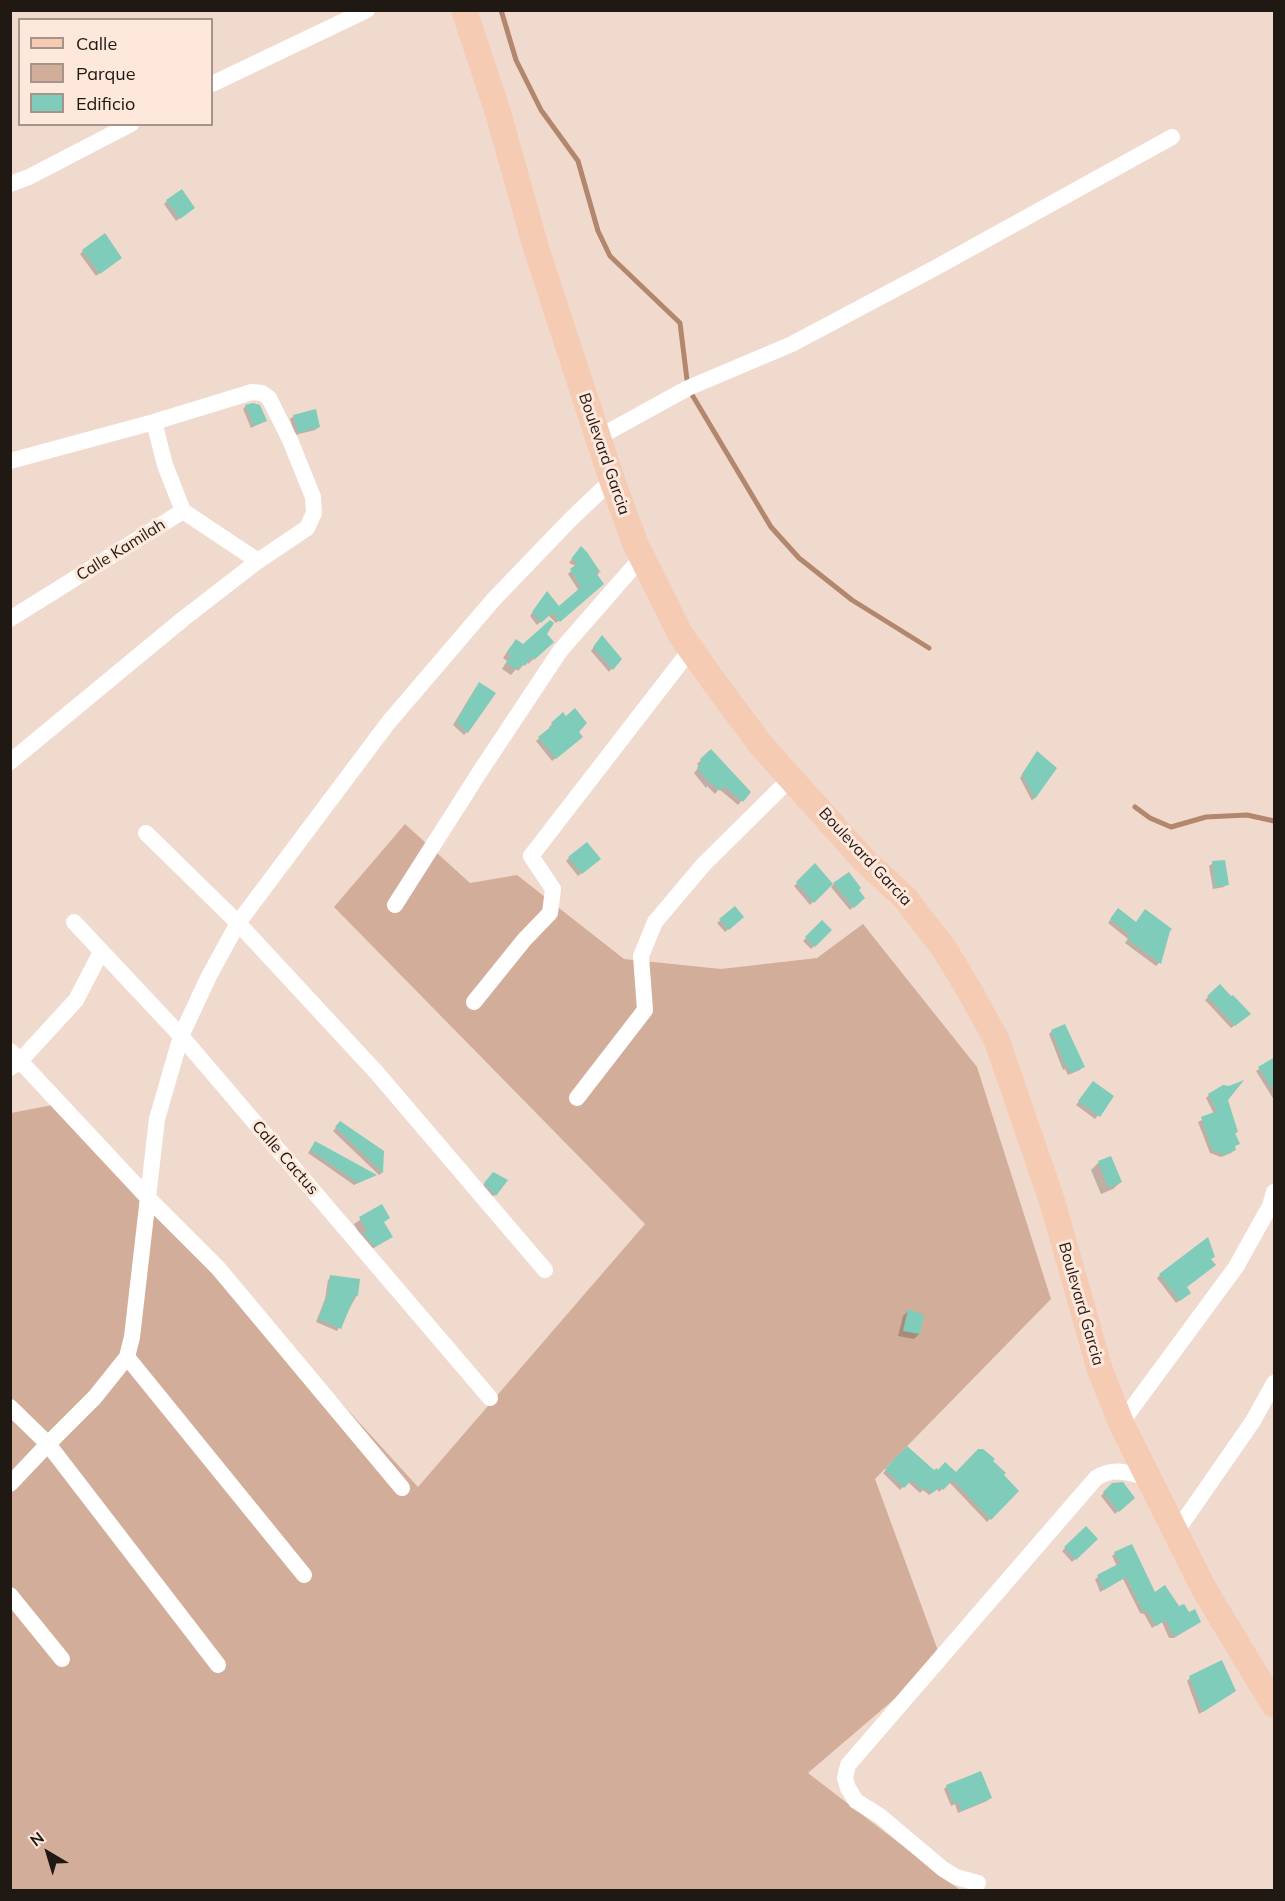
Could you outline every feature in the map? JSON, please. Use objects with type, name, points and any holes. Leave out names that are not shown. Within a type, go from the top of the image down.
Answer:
[{"type":"main road","name":"Boulevard Garcia","points":[[464,10],[499,116],[536,248],[612,480],[642,557],[680,634],[761,745],[864,861],[905,898],[945,950],[997,1041],[1052,1201],[1100,1370],[1121,1423],[1204,1589],[1275,1705]]},
{"type":"street","points":[[213,84],[367,10]]},
{"type":"street","points":[[10,184],[29,177],[127,126]]},
{"type":"street","points":[[599,437],[688,388],[792,344],[1172,137]]},
{"type":"street","points":[[10,461],[154,422],[252,392],[262,393],[269,398],[290,440],[313,497],[314,513],[307,528],[258,561],[92,693],[10,762]]},
{"type":"street","name":"Calle Kamilah","points":[[10,620],[183,511],[165,465],[154,422]]},
{"type":"street","points":[[10,1484],[95,1397],[128,1357],[157,1119],[181,1036],[209,976],[238,923],[388,723],[494,599],[612,480]]},
{"type":"street","points":[[183,511],[258,561]]},
{"type":"street","points":[[395,905],[560,651],[642,557]]},
{"type":"street","points":[[474,1002],[524,940],[550,913],[553,889],[531,856],[691,649]]},
{"type":"street","points":[[577,1098],[645,1010],[641,956],[655,922],[704,864],[792,778]]},
{"type":"street","points":[[146,833],[238,923],[377,1073],[545,1270]]},
{"type":"street","name":"Calle Cactus","points":[[74,922],[181,1036],[490,1398]]},
{"type":"street","points":[[101,952],[76,1000],[14,1060],[218,1268],[402,1488]]},
{"type":"street","points":[[1121,1423],[1236,1267],[1270,1206],[1275,1192]]},
{"type":"street","points":[[128,1357],[304,1575]]},
{"type":"street","points":[[1176,1532],[1253,1420],[1275,1383]]},
{"type":"street","points":[[10,1407],[48,1444],[218,1665]]},
{"type":"street","points":[[978,1882],[956,1877],[943,1869],[880,1816],[856,1801],[845,1778],[848,1765],[1096,1478],[1105,1472],[1116,1470],[1148,1478]]},
{"type":"street","points":[[10,1596],[62,1659]]},
{"type":"green space","points":[[405,824],[470,883],[517,875],[624,959],[721,969],[817,958],[863,924],[977,1067],[1051,1299],[875,1479],[941,1659],[808,1773],[960,1890],[11,1890],[11,1113],[58,1104],[108,1147],[418,1487],[645,1224],[334,907]]},
{"type":"building","points":[[182,189],[195,208],[180,219],[166,200]]},
{"type":"building","points":[[105,233],[122,258],[100,274],[82,250]]},
{"type":"building","points":[[253,403],[260,405],[267,421],[254,426],[245,405]]},
{"type":"building","points":[[316,409],[320,427],[298,433],[293,415]]},
{"type":"building","points":[[581,546],[601,573],[594,570],[604,584],[560,622],[552,613],[541,623],[532,612],[547,591],[559,606],[581,587],[570,569],[578,563],[571,559]]},
{"type":"building","points":[[550,620],[554,623],[547,634],[553,643],[534,660],[532,656],[525,666],[522,664],[517,670],[506,663],[511,656],[507,652],[516,639],[523,644]]},
{"type":"building","points":[[602,635],[622,659],[613,670],[593,647]]},
{"type":"building","points":[[479,682],[496,693],[468,733],[456,722]]},
{"type":"building","points":[[575,708],[587,723],[579,732],[583,737],[556,759],[538,737],[553,725],[551,723],[563,712],[566,716]]},
{"type":"building","points":[[711,749],[751,792],[743,802],[724,786],[720,791],[712,783],[711,785],[697,768],[702,762],[700,759]]},
{"type":"building","points":[[1037,751],[1057,768],[1035,799],[1022,774]]},
{"type":"building","points":[[587,842],[601,859],[582,874],[568,857]]},
{"type":"building","points":[[1225,860],[1229,885],[1215,887],[1212,861]]},
{"type":"building","points":[[815,863],[833,884],[814,903],[796,882]]},
{"type":"building","points":[[849,872],[861,888],[859,890],[865,898],[854,908],[833,883]]},
{"type":"building","points":[[735,906],[744,917],[729,930],[719,919]]},
{"type":"building","points":[[1118,908],[1136,922],[1145,909],[1172,929],[1161,964],[1127,939],[1130,935],[1110,919]]},
{"type":"building","points":[[822,920],[832,930],[815,947],[805,937]]},
{"type":"building","points":[[1220,984],[1251,1014],[1235,1026],[1207,996]]},
{"type":"building","points":[[1065,1024],[1085,1067],[1071,1073],[1068,1067],[1066,1068],[1051,1030]]},
{"type":"building","points":[[1275,1057],[1275,1093],[1258,1067]]},
{"type":"building","points":[[1244,1080],[1228,1100],[1238,1132],[1235,1133],[1240,1144],[1235,1146],[1236,1150],[1225,1155],[1212,1150],[1201,1117],[1217,1111],[1208,1094],[1223,1085],[1229,1086]]},
{"type":"building","points":[[1093,1081],[1114,1096],[1100,1117],[1078,1101]]},
{"type":"building","points":[[340,1121],[384,1151],[383,1173],[335,1127]]},
{"type":"building","points":[[315,1141],[377,1175],[358,1183],[310,1150]]},
{"type":"building","points":[[1111,1156],[1122,1182],[1108,1188],[1098,1161]]},
{"type":"building","points":[[493,1172],[508,1180],[496,1196],[484,1183]]},
{"type":"building","points":[[382,1204],[390,1218],[384,1222],[393,1237],[375,1247],[363,1233],[367,1231],[359,1217]]},
{"type":"building","points":[[1208,1237],[1215,1257],[1211,1259],[1216,1265],[1187,1287],[1191,1293],[1180,1301],[1159,1274]]},
{"type":"building","points":[[330,1275],[360,1279],[358,1296],[355,1295],[341,1329],[318,1319],[328,1294]]},
{"type":"building","points":[[908,1309],[924,1315],[920,1334],[903,1331]]},
{"type":"building","points":[[907,1446],[934,1470],[937,1468],[938,1470],[945,1462],[956,1472],[978,1449],[983,1449],[995,1459],[993,1461],[1006,1473],[1004,1475],[1019,1491],[991,1520],[953,1480],[943,1490],[941,1487],[932,1493],[927,1488],[924,1491],[912,1480],[904,1488],[885,1469]]},
{"type":"building","points":[[1123,1482],[1135,1498],[1119,1512],[1103,1492],[1112,1483]]},
{"type":"building","points":[[1086,1526],[1098,1539],[1076,1560],[1064,1547]]},
{"type":"building","points":[[1132,1544],[1155,1592],[1165,1585],[1179,1606],[1184,1604],[1189,1612],[1195,1609],[1201,1622],[1178,1635],[1173,1635],[1166,1620],[1156,1626],[1147,1611],[1143,1611],[1126,1577],[1104,1590],[1097,1575],[1120,1563],[1114,1552]]},
{"type":"building","points":[[1222,1660],[1236,1691],[1203,1712],[1189,1676]]},
{"type":"building","points":[[981,1771],[992,1798],[961,1811],[958,1802],[954,1804],[946,1785]]},
{"type":"waterway","points":[[501,10],[516,60],[541,110],[578,161],[598,231],[610,256],[680,323],[688,388],[771,527],[799,558],[852,600],[929,648]]},
{"type":"waterway","points":[[1135,807],[1150,818],[1171,827],[1206,817],[1247,815],[1274,821]]}]
